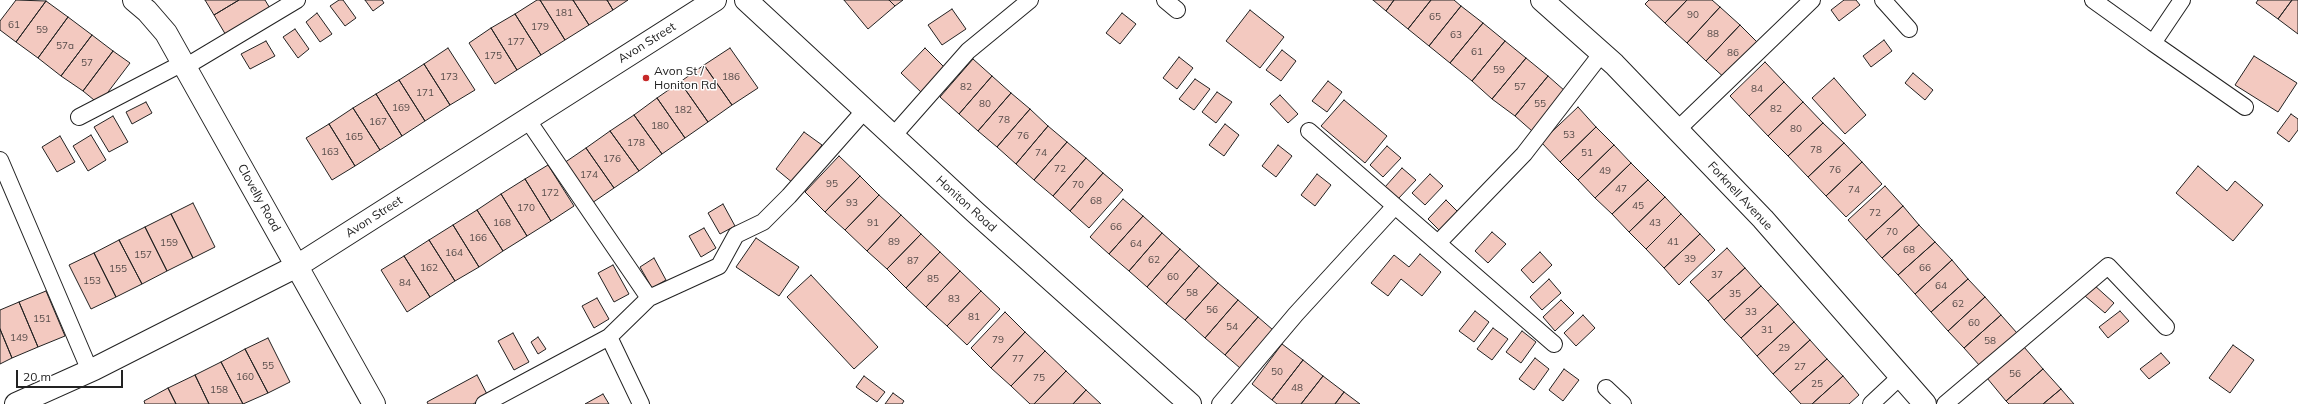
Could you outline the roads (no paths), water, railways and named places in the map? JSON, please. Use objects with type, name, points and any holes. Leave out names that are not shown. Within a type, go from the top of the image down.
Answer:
[{"type":"street","name":"Clovelly Road","points":[[134,0],[147,11],[166,32],[374,404]]},
{"type":"street","name":"Avon Street","points":[[16,404],[90,371],[297,266],[714,0]]},
{"type":"street","name":"Honiton Road","points":[[746,0],[975,212],[1190,404]]},
{"type":"street","name":"Forknell Avenue","points":[[1542,0],[1602,53],[1763,219],[1924,404]]},
{"type":"lane","points":[[79,117],[184,65],[297,0]]},
{"type":"lane","points":[[893,136],[968,51],[1030,0]]},
{"type":"lane","points":[[1677,130],[1812,0]]},
{"type":"lane","points":[[1883,0],[1909,30]]},
{"type":"lane","points":[[2093,0],[2245,107]]},
{"type":"lane","points":[[2153,43],[2182,0]]},
{"type":"lane","points":[[1438,242],[1524,154],[1602,53]]},
{"type":"lane","points":[[484,404],[610,337],[649,298],[719,266],[736,235],[763,222],[789,196],[865,110]]},
{"type":"lane","points":[[527,119],[649,298]]},
{"type":"lane","points":[[1309,131],[1554,344]]},
{"type":"lane","points":[[0,160],[90,371]]},
{"type":"lane","points":[[1220,404],[1296,314],[1395,206]]},
{"type":"lane","points":[[1945,404],[2108,266],[2166,327]]},
{"type":"lane","points":[[610,337],[641,404]]},
{"type":"lane","points":[[1871,404],[1901,376]]},
{"type":"lane","points":[[1606,388],[1622,404]]},
{"type":"place","name":"Avon St / Honiton Rd","points":[[646,78]]}]
